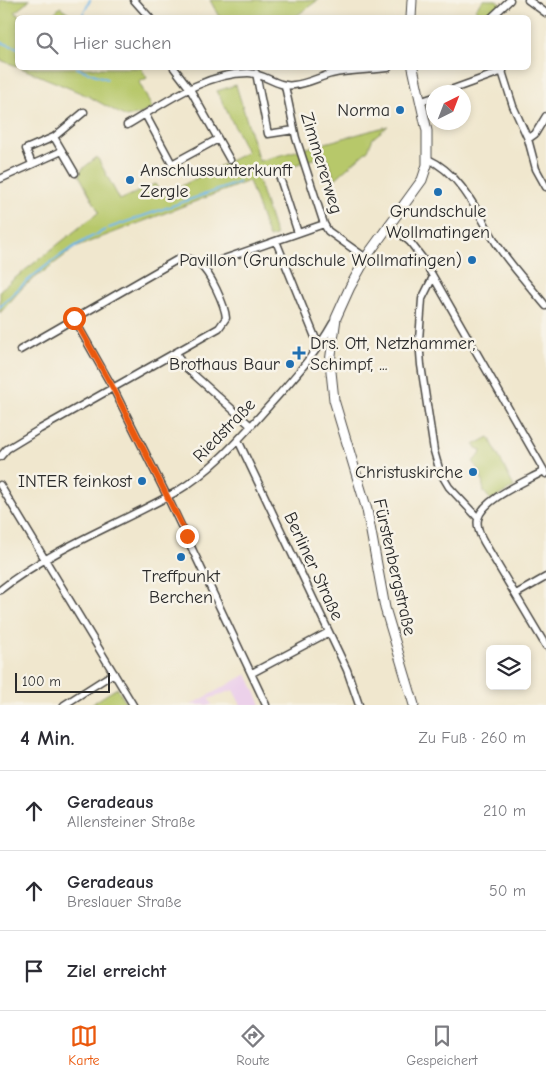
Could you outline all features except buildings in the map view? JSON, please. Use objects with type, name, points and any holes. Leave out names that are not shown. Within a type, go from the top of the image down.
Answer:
[{"type":"main road","points":[[411,15],[412,0]]},
{"type":"main road","points":[[414,70],[422,101],[427,131],[428,159]]},
{"type":"main road","name":"Fürstenbergstraße","points":[[414,705],[385,608],[367,510],[334,400],[330,362],[336,318],[366,258],[422,180],[428,159]]},
{"type":"street","points":[[134,0],[147,15]]},
{"type":"street","points":[[494,15],[510,0]]},
{"type":"street","points":[[528,0],[546,14]]},
{"type":"street","points":[[176,70],[190,89],[230,160]]},
{"type":"street","points":[[127,125],[190,89],[221,77],[256,74],[286,86],[331,74],[369,70]]},
{"type":"street","points":[[462,85],[500,70]]},
{"type":"street","points":[[502,70],[513,106],[528,139],[536,169],[546,187]]},
{"type":"street","points":[[256,74],[268,134],[294,130]]},
{"type":"street","name":"Zimmererweg","points":[[286,86],[294,130],[324,224],[328,231],[366,258]]},
{"type":"street","points":[[422,101],[426,100]]},
{"type":"street","points":[[32,164],[26,149],[54,137],[84,112]]},
{"type":"street","points":[[145,114],[172,164],[218,139]]},
{"type":"street","points":[[528,139],[535,134],[546,116]]},
{"type":"street","points":[[54,137],[76,173]]},
{"type":"street","points":[[0,179],[62,151]]},
{"type":"street","points":[[428,159],[442,166],[454,178],[498,247],[546,306]]},
{"type":"street","points":[[278,172],[298,233]]},
{"type":"street","points":[[221,260],[324,224]]},
{"type":"street","points":[[389,224],[410,242],[433,277],[545,472],[487,504],[478,518],[478,530],[546,646]]},
{"type":"street","points":[[276,241],[319,347]]},
{"type":"street","points":[[0,457],[7,449],[40,429],[219,328],[226,318],[225,307],[203,267],[191,258],[180,258],[20,350]]},
{"type":"street","points":[[433,277],[422,299],[420,340],[421,365],[434,451],[440,472],[449,487],[478,518]]},
{"type":"street","points":[[74,318],[113,388],[167,496],[266,705]]},
{"type":"street","name":"Riedstraße","points":[[0,590],[43,560],[167,496],[207,471],[251,426],[319,347],[336,318]]},
{"type":"street","points":[[176,352],[182,364],[251,426]]},
{"type":"street","name":"Berliner Straße","points":[[238,440],[347,670],[359,705]]},
{"type":"street","points":[[0,485],[43,560],[133,705]]},
{"type":"street","points":[[516,594],[546,577]]},
{"type":"street","points":[[252,673],[329,632]]},
{"type":"street","points":[[64,705],[114,673]]},
{"type":"shaded area","points":[[247,674],[261,705],[241,705],[233,690],[209,699],[212,705],[191,705]]},
{"type":"green space","points":[[0,0],[30,0],[15,12],[18,15],[15,15],[15,65],[0,60]]},
{"type":"green space","points":[[210,0],[318,0],[298,15],[218,15]]},
{"type":"green space","points":[[483,0],[496,0],[501,4],[490,15],[480,15],[475,9]]},
{"type":"green space","points":[[60,7],[72,15],[52,15]]},
{"type":"green space","points":[[26,70],[142,70],[147,78],[139,82],[152,108],[141,114],[126,117],[88,96]]},
{"type":"green space","points":[[236,85],[259,161],[388,126],[373,138],[368,150],[335,179],[326,155],[257,177],[276,236],[269,238],[249,181],[76,247],[23,287],[0,313],[0,290],[99,212],[79,175],[82,169],[97,157],[120,200],[155,184],[162,196],[247,152],[217,91]]},
{"type":"green space","points":[[489,437],[514,487],[491,500],[484,492],[481,475],[473,461],[480,455],[481,450],[474,445]]},
{"type":"green space","points":[[117,688],[127,705],[90,705]]},
{"type":"waterway","points":[[82,15],[90,0]]},
{"type":"waterway","points":[[0,42],[15,47]]},
{"type":"waterway","points":[[82,70],[107,79]]},
{"type":"waterway","points":[[109,228],[240,182]]},
{"type":"waterway","points":[[0,307],[23,284],[49,264],[77,245],[105,230]]},
{"type":"place","name":"Norma","points":[[400,110]]},
{"type":"place","name":"Anschlussunterkunft Zergle","points":[[130,180]]},
{"type":"place","name":"Grundschule Wollmatingen","points":[[438,192]]},
{"type":"place","name":"Pavillon (Grundschule Wollmatingen)","points":[[472,260]]},
{"type":"place","name":"Drs. Ott, Netzhammer, Schimpf, ...","points":[[299,353]]},
{"type":"place","name":"Brothaus Baur","points":[[290,364]]},
{"type":"place","name":"Christuskirche","points":[[473,472]]},
{"type":"place","name":"INTER feinkost","points":[[142,481]]},
{"type":"place","name":"Treffpunkt Berchen","points":[[181,557]]},
{"type":"route","points":[[74,318],[113,388],[187,536]]}]
